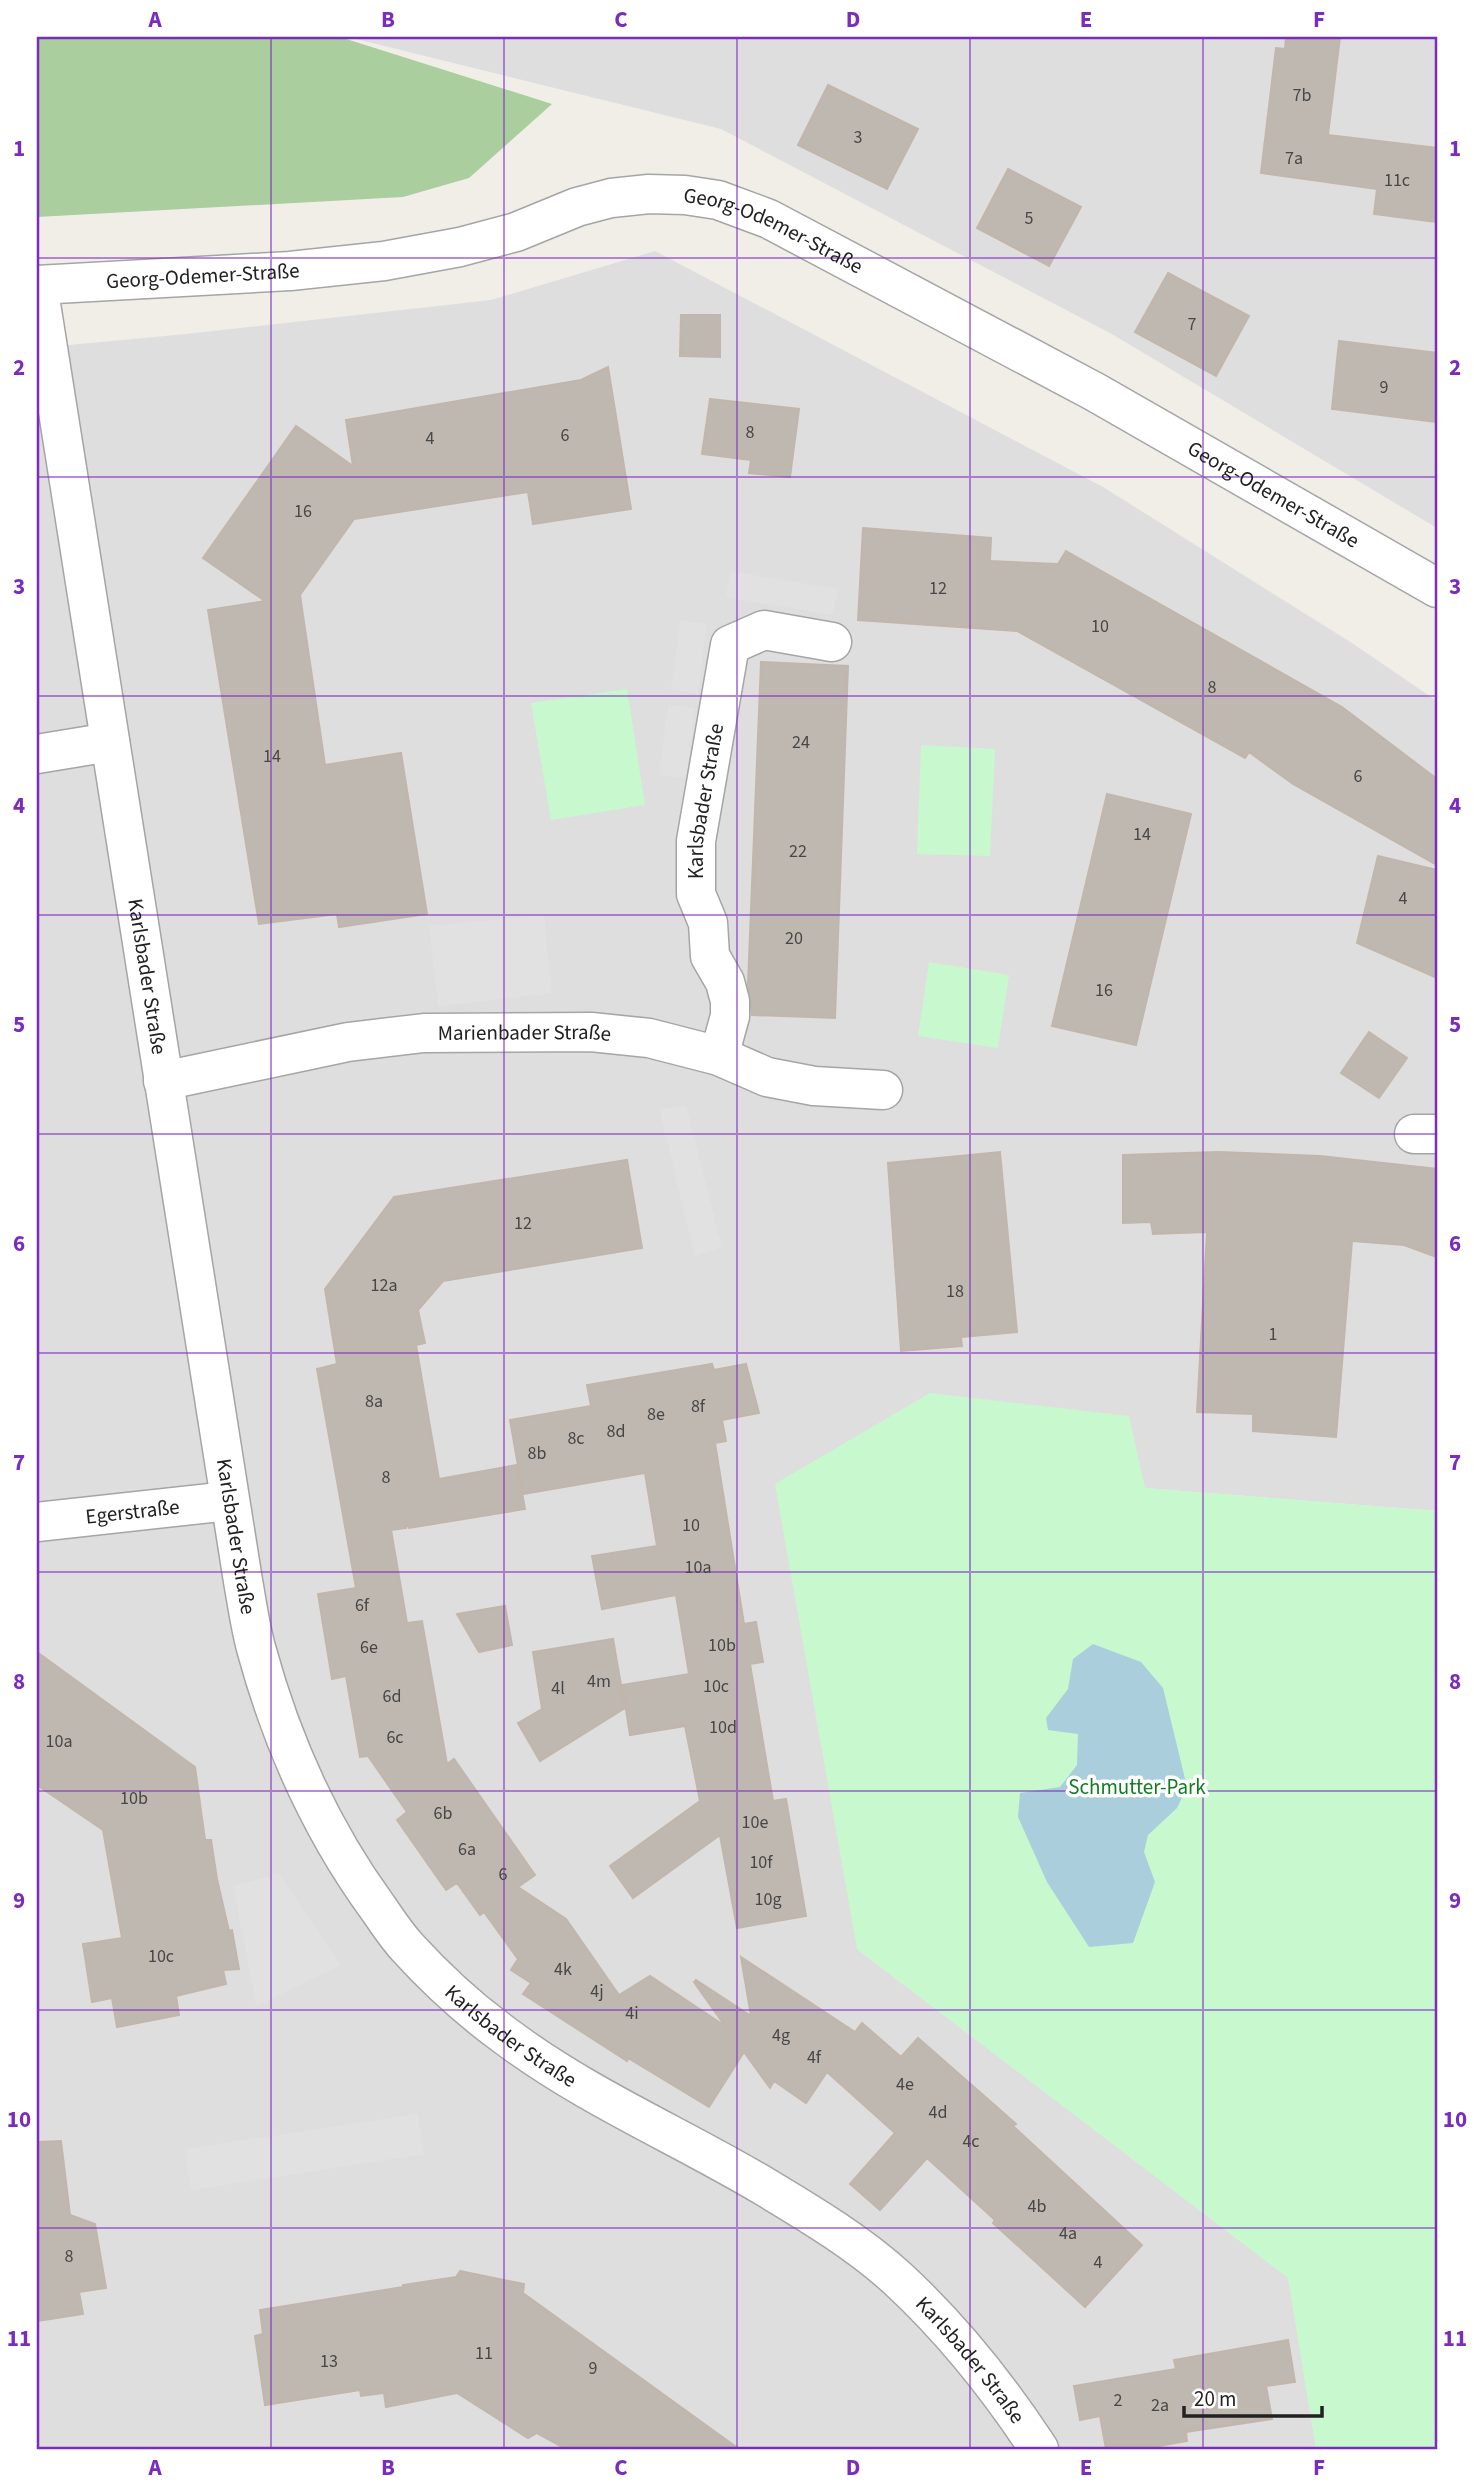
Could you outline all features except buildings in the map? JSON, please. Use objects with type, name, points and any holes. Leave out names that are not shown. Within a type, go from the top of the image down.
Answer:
[{"type":"street","name":"Georg-Odemer-Straße","points":[[37,285],[290,271],[360,264],[460,247],[516,232],[577,207],[611,198],[649,194],[685,195],[718,200],[769,219],[1095,392],[1437,588]]},
{"type":"street","name":"Karlsbader Straße","points":[[37,285],[229,1501],[256,1646],[276,1712],[301,1774],[330,1833],[362,1888],[405,1945],[449,1990],[509,2039],[566,2076],[768,2189],[845,2239],[898,2279],[972,2358],[1010,2405],[1039,2449]]},
{"type":"street","name":"Karlsbader Straße","points":[[719,1056],[730,1016],[730,1001],[725,982],[710,956],[708,923],[696,894],[696,841],[730,645],[764,630],[832,642]]},
{"type":"street","points":[[37,754],[110,741]]},
{"type":"street","name":"Marienbader Straße","points":[[163,1081],[348,1042],[424,1033],[591,1032],[628,1034],[719,1056],[767,1077],[814,1086],[883,1090]]},
{"type":"street","name":"Egerstraße","points":[[37,1522],[229,1501]]},
{"type":"shaded area","points":[[348,37],[1437,37],[1437,528],[1110,333],[721,129]]},
{"type":"shaded area","points":[[655,251],[1103,487],[1352,643],[1437,701],[1437,1511],[1144,1488],[857,1949],[1289,2278],[1316,2449],[37,2449],[37,348],[491,300]]},
{"type":"shaded area","points":[[730,571],[838,589],[833,615],[726,597]]},
{"type":"shaded area","points":[[680,621],[707,624],[698,694],[671,690]]},
{"type":"shaded area","points":[[668,705],[695,708],[686,778],[659,775]]},
{"type":"shaded area","points":[[544,915],[552,993],[438,1006],[429,926]]},
{"type":"shaded area","points":[[686,1106],[722,1247],[695,1256],[659,1109]]},
{"type":"shaded area","points":[[279,1874],[341,1965],[256,2006],[233,1886]]},
{"type":"shaded area","points":[[418,2114],[424,2154],[191,2190],[185,2149]]},
{"type":"green space","points":[[37,37],[340,37],[552,104],[469,178],[403,197],[37,217]]},
{"type":"green space","points":[[627,689],[645,805],[551,820],[531,703]]},
{"type":"green space","points":[[921,745],[995,749],[990,856],[917,854]]},
{"type":"green space","points":[[929,962],[1009,975],[998,1048],[918,1036]]},
{"type":"green space","name":"Schmutter-Park","points":[[930,1393],[1129,1416],[1145,1488],[1437,1511],[1437,2449],[1316,2449],[1288,2278],[857,1949],[775,1484]]},
{"type":"water","points":[[1093,1644],[1141,1662],[1163,1688],[1187,1787],[1177,1808],[1148,1835],[1144,1852],[1155,1882],[1133,1943],[1089,1947],[1047,1882],[1018,1817],[1020,1793],[1060,1787],[1077,1765],[1078,1734],[1048,1730],[1046,1718],[1068,1689],[1073,1659]]}]
